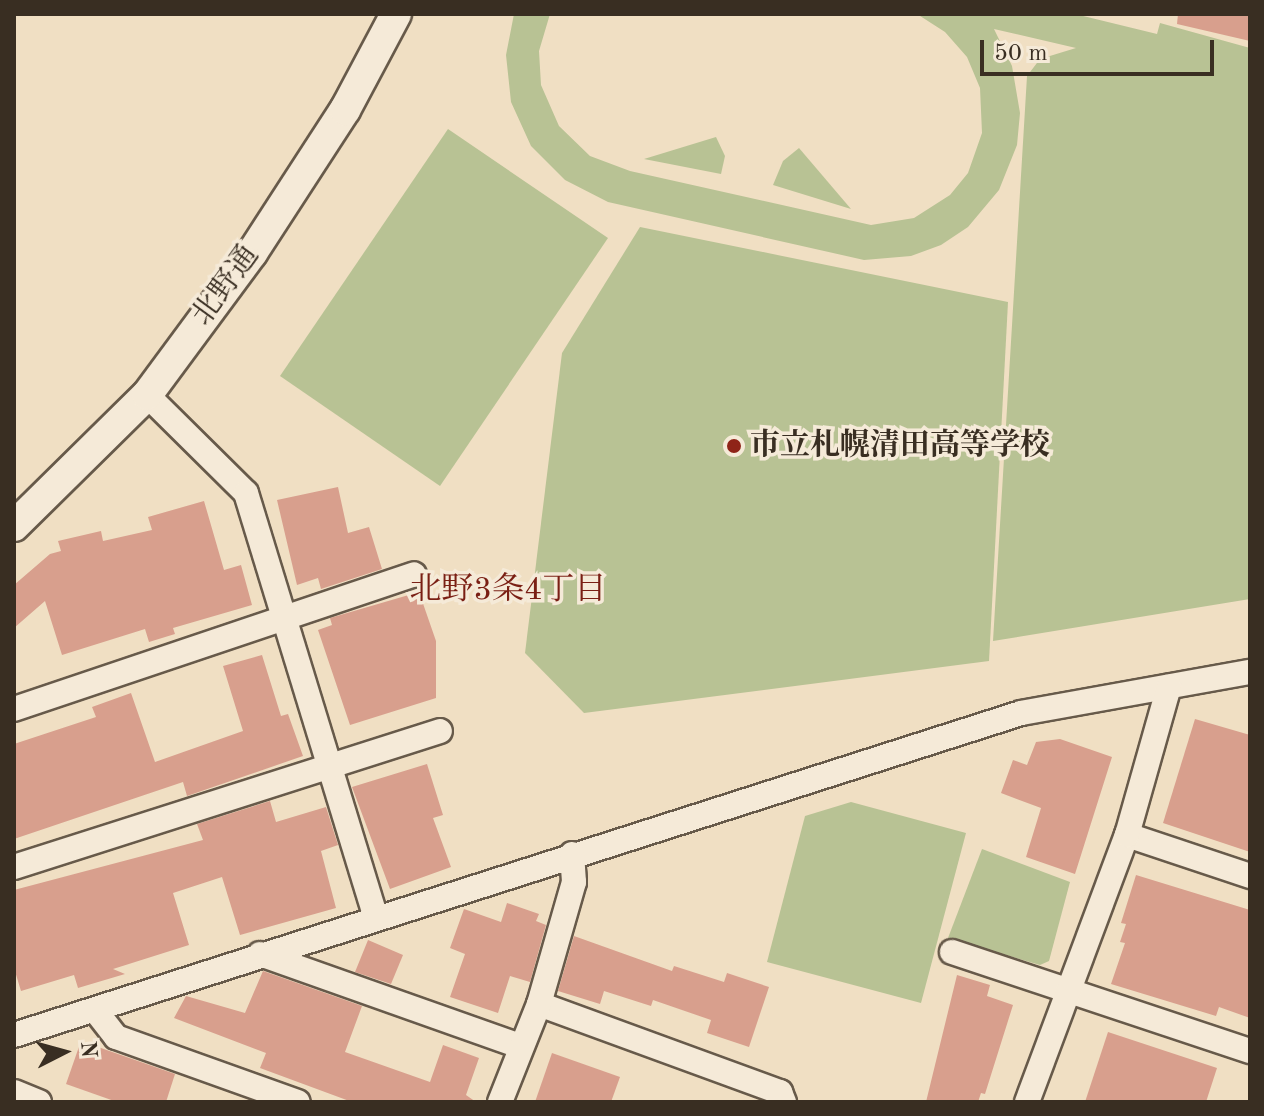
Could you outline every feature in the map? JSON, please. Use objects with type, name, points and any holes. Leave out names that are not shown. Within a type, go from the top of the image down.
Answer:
[{"type":"street","name":"北野通","points":[[14,526],[147,395],[252,253],[337,123],[396,14]]},
{"type":"street","points":[[147,395],[246,493],[376,918]]},
{"type":"street","points":[[14,709],[414,574]]},
{"type":"street","points":[[15,1029],[95,1010],[260,954],[1021,713],[1250,672]]},
{"type":"street","points":[[1027,1102],[1127,835],[1169,687]]},
{"type":"street","points":[[14,867],[440,731]]},
{"type":"street","points":[[1127,835],[1250,876]]},
{"type":"street","points":[[500,1102],[539,1004],[574,882],[572,854]]},
{"type":"street","points":[[952,952],[1250,1051]]},
{"type":"street","points":[[260,954],[520,1046]]},
{"type":"street","points":[[539,1004],[780,1092],[784,1102]]},
{"type":"street","points":[[95,1010],[116,1037],[298,1102]]},
{"type":"street","points":[[14,1092],[39,1102]]},
{"type":"green space","points":[[514,14],[550,14],[539,51],[541,85],[559,126],[590,156],[630,171],[871,225],[914,218],[950,195],[968,173],[982,133],[980,88],[967,57],[945,32],[917,14],[1075,14],[1157,34],[1160,23],[1250,48],[1250,599],[993,641],[1027,76],[1040,59],[1076,48],[994,29],[1012,66],[1020,113],[1017,145],[999,190],[968,227],[941,245],[911,256],[864,260],[608,202],[565,180],[531,146],[511,102],[506,55]]},
{"type":"green space","points":[[448,129],[608,238],[440,486],[280,376]]},
{"type":"green space","points":[[716,137],[725,156],[721,174],[644,159]]},
{"type":"green space","points":[[799,148],[851,209],[773,185],[783,161]]},
{"type":"green space","points":[[640,227],[1008,302],[989,661],[584,713],[525,653],[562,353]]},
{"type":"green space","points":[[851,802],[966,833],[921,1003],[767,962],[805,816]]},
{"type":"green space","points":[[982,849],[1070,882],[1049,961],[1040,965],[948,938]]},
{"type":"building","points":[[1178,14],[1250,14],[1250,41],[1177,24]]},
{"type":"building","points":[[338,487],[348,533],[369,527],[382,569],[321,589],[318,578],[297,585],[277,500]]},
{"type":"building","points":[[204,501],[224,570],[241,565],[252,605],[173,628],[175,634],[149,642],[145,629],[62,655],[45,601],[14,628],[14,585],[50,554],[61,551],[58,541],[101,531],[103,541],[152,530],[148,517]]},
{"type":"building","points":[[419,592],[436,641],[436,698],[350,725],[318,630],[332,625],[330,618]]},
{"type":"building","points":[[262,655],[281,716],[288,714],[303,756],[187,796],[183,782],[14,839],[14,744],[96,717],[92,707],[131,693],[155,762],[243,731],[223,666]]},
{"type":"building","points":[[1195,719],[1250,735],[1250,852],[1163,823]]},
{"type":"building","points":[[1060,739],[1112,757],[1075,874],[1026,857],[1041,808],[1001,793],[1013,760],[1027,765],[1036,742]]},
{"type":"building","points":[[427,764],[443,815],[433,818],[451,867],[390,889],[352,787]]},
{"type":"building","points":[[270,801],[276,822],[326,807],[338,845],[321,851],[336,908],[240,935],[222,877],[173,893],[189,945],[113,969],[125,974],[78,988],[74,975],[21,991],[14,968],[14,890],[203,840],[197,824]]},
{"type":"building","points":[[1136,875],[1250,910],[1250,1018],[1219,1007],[1216,1016],[1111,984],[1125,943],[1120,942],[1126,924],[1121,923]]},
{"type":"building","points":[[507,903],[539,914],[536,921],[546,925],[530,982],[510,976],[498,1013],[450,997],[465,954],[450,948],[464,909],[501,922]]},
{"type":"building","points":[[574,936],[672,971],[674,966],[724,982],[727,973],[769,987],[749,1047],[707,1033],[711,1020],[653,1000],[651,1006],[604,991],[600,1004],[558,991]]},
{"type":"building","points":[[368,940],[403,955],[391,984],[355,972]]},
{"type":"building","points":[[263,971],[362,1006],[345,1052],[430,1082],[443,1045],[479,1058],[466,1095],[476,1102],[352,1102],[260,1068],[266,1053],[174,1018],[186,996],[245,1013]]},
{"type":"building","points":[[957,975],[990,985],[987,996],[1013,1005],[985,1094],[981,1093],[978,1102],[926,1102]]},
{"type":"building","points":[[1108,1032],[1217,1068],[1206,1102],[1085,1102]]},
{"type":"building","points":[[81,1041],[175,1074],[166,1102],[117,1102],[66,1084]]},
{"type":"building","points":[[552,1053],[620,1077],[611,1102],[535,1102]]},
{"type":"place","name":"市立札幌清田高等学校","points":[[734,446]]},
{"type":"district","name":"北野3条4丁目","points":[[508,591]]}]
